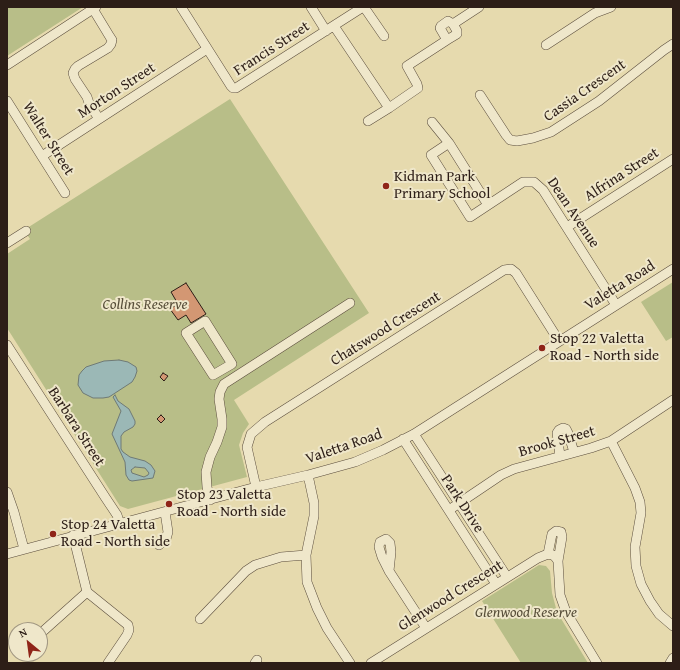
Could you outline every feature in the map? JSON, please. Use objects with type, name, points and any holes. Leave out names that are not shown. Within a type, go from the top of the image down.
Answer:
[{"type":"street","points":[[181,7],[207,49]]},
{"type":"street","points":[[312,7],[330,28],[389,108]]},
{"type":"street","name":"Francis Street","points":[[207,49],[230,86],[236,88],[364,7],[384,36]]},
{"type":"street","points":[[453,24],[479,7]]},
{"type":"street","points":[[546,45],[593,10],[611,7]]},
{"type":"street","points":[[7,65],[95,8],[112,40],[111,44],[108,48],[77,67],[73,73],[99,120]]},
{"type":"street","points":[[368,121],[418,88],[407,66],[457,34],[458,31],[453,24],[448,21],[440,28],[447,40]]},
{"type":"street","name":"Cassia Crescent","points":[[480,95],[510,140],[517,141],[544,136],[599,101],[673,44]]},
{"type":"street","name":"Morton Street","points":[[42,156],[207,49]]},
{"type":"street","name":"Walter Street","points":[[7,101],[10,113],[42,156],[65,193]]},
{"type":"street","points":[[432,122],[449,143],[488,205]]},
{"type":"street","name":"Dean Avenue","points":[[449,143],[431,155],[470,217],[523,182],[534,182],[542,187],[616,305]]},
{"type":"street","name":"Alfrina Street","points":[[566,227],[673,159]]},
{"type":"street","points":[[7,243],[26,231]]},
{"type":"street","name":"Valetta Road","points":[[7,554],[355,462],[414,434],[673,269]]},
{"type":"street","name":"Chatswood Crescent","points":[[256,487],[246,447],[251,434],[265,422],[504,270],[511,270],[516,273],[559,341]]},
{"type":"street","points":[[210,500],[206,480],[208,465],[222,427],[219,400],[220,392],[224,384],[350,303]]},
{"type":"street","points":[[205,321],[232,364],[222,370],[212,375],[186,333],[205,321]]},
{"type":"street","name":"Barbara Street","points":[[7,346],[117,515],[120,524]]},
{"type":"street","points":[[222,370],[229,381]]},
{"type":"street","name":"Brook Street","points":[[449,510],[514,468],[611,441],[673,400]]},
{"type":"street","points":[[560,456],[557,433],[559,430],[566,429],[574,452]]},
{"type":"street","name":"Park Drive","points":[[414,434],[507,577]]},
{"type":"street","name":"Park Drive","points":[[404,440],[496,584]]},
{"type":"street","points":[[611,441],[635,488],[640,502],[641,513],[635,547],[636,566],[641,584],[659,614],[673,626]]},
{"type":"street","points":[[308,475],[314,504],[314,516],[306,556],[307,582],[327,628],[350,663]]},
{"type":"street","points":[[7,492],[24,549]]},
{"type":"street","points":[[159,545],[166,539],[168,532],[165,512]]},
{"type":"street","points":[[558,561],[553,555],[548,554],[552,534],[556,531],[561,532],[562,537],[558,561],[560,594],[566,612],[597,663]]},
{"type":"street","points":[[73,536],[87,592],[128,625],[129,630],[127,635],[109,662]]},
{"type":"street","name":"Glenwood Crescent","points":[[371,663],[507,577],[538,558],[548,554]]},
{"type":"street","points":[[200,619],[246,571],[255,565],[281,557],[306,556]]},
{"type":"street","points":[[389,571],[426,628]]},
{"type":"street","points":[[48,627],[87,592]]},
{"type":"street","points":[[670,663],[673,658]]},
{"type":"green space","points":[[7,7],[83,7],[7,56]]},
{"type":"green space","name":"Collins Reserve","points":[[230,99],[369,313],[234,400],[249,424],[243,433],[239,445],[247,477],[128,509],[120,506],[7,328],[7,254],[30,239],[24,230]]},
{"type":"green space","points":[[673,282],[673,337],[666,341],[641,302]]},
{"type":"green space","name":"Glenwood Reserve","points":[[539,565],[546,566],[550,571],[552,593],[557,612],[588,663],[521,663],[482,601]]},
{"type":"water","points":[[119,360],[128,362],[136,367],[137,371],[132,382],[109,397],[93,398],[83,393],[78,385],[79,375],[86,367],[104,361]]},
{"type":"water","points":[[115,395],[118,401],[129,409],[135,421],[133,427],[124,432],[121,436],[121,449],[130,457],[145,461],[151,465],[155,471],[153,478],[132,481],[129,480],[126,475],[125,462],[112,434],[121,411],[113,397]],"holes":[[[135,467],[145,468],[149,473],[144,477],[132,473],[131,470]]]},
{"type":"building","points":[[186,283],[206,314],[191,323],[186,315],[178,320],[170,309],[178,304],[171,292]]},
{"type":"building","points":[[163,373],[168,376],[164,381],[160,377]]},
{"type":"building","points":[[161,415],[165,419],[161,423],[157,419]]},
{"type":"place","name":"Kidman Park Primary School","points":[[386,186]]},
{"type":"place","name":"Stop 22 Valetta Road - North side","points":[[542,348]]},
{"type":"place","name":"Stop 23 Valetta Road - North side","points":[[169,504]]},
{"type":"place","name":"Stop 24 Valetta Road - North side","points":[[53,534]]}]
